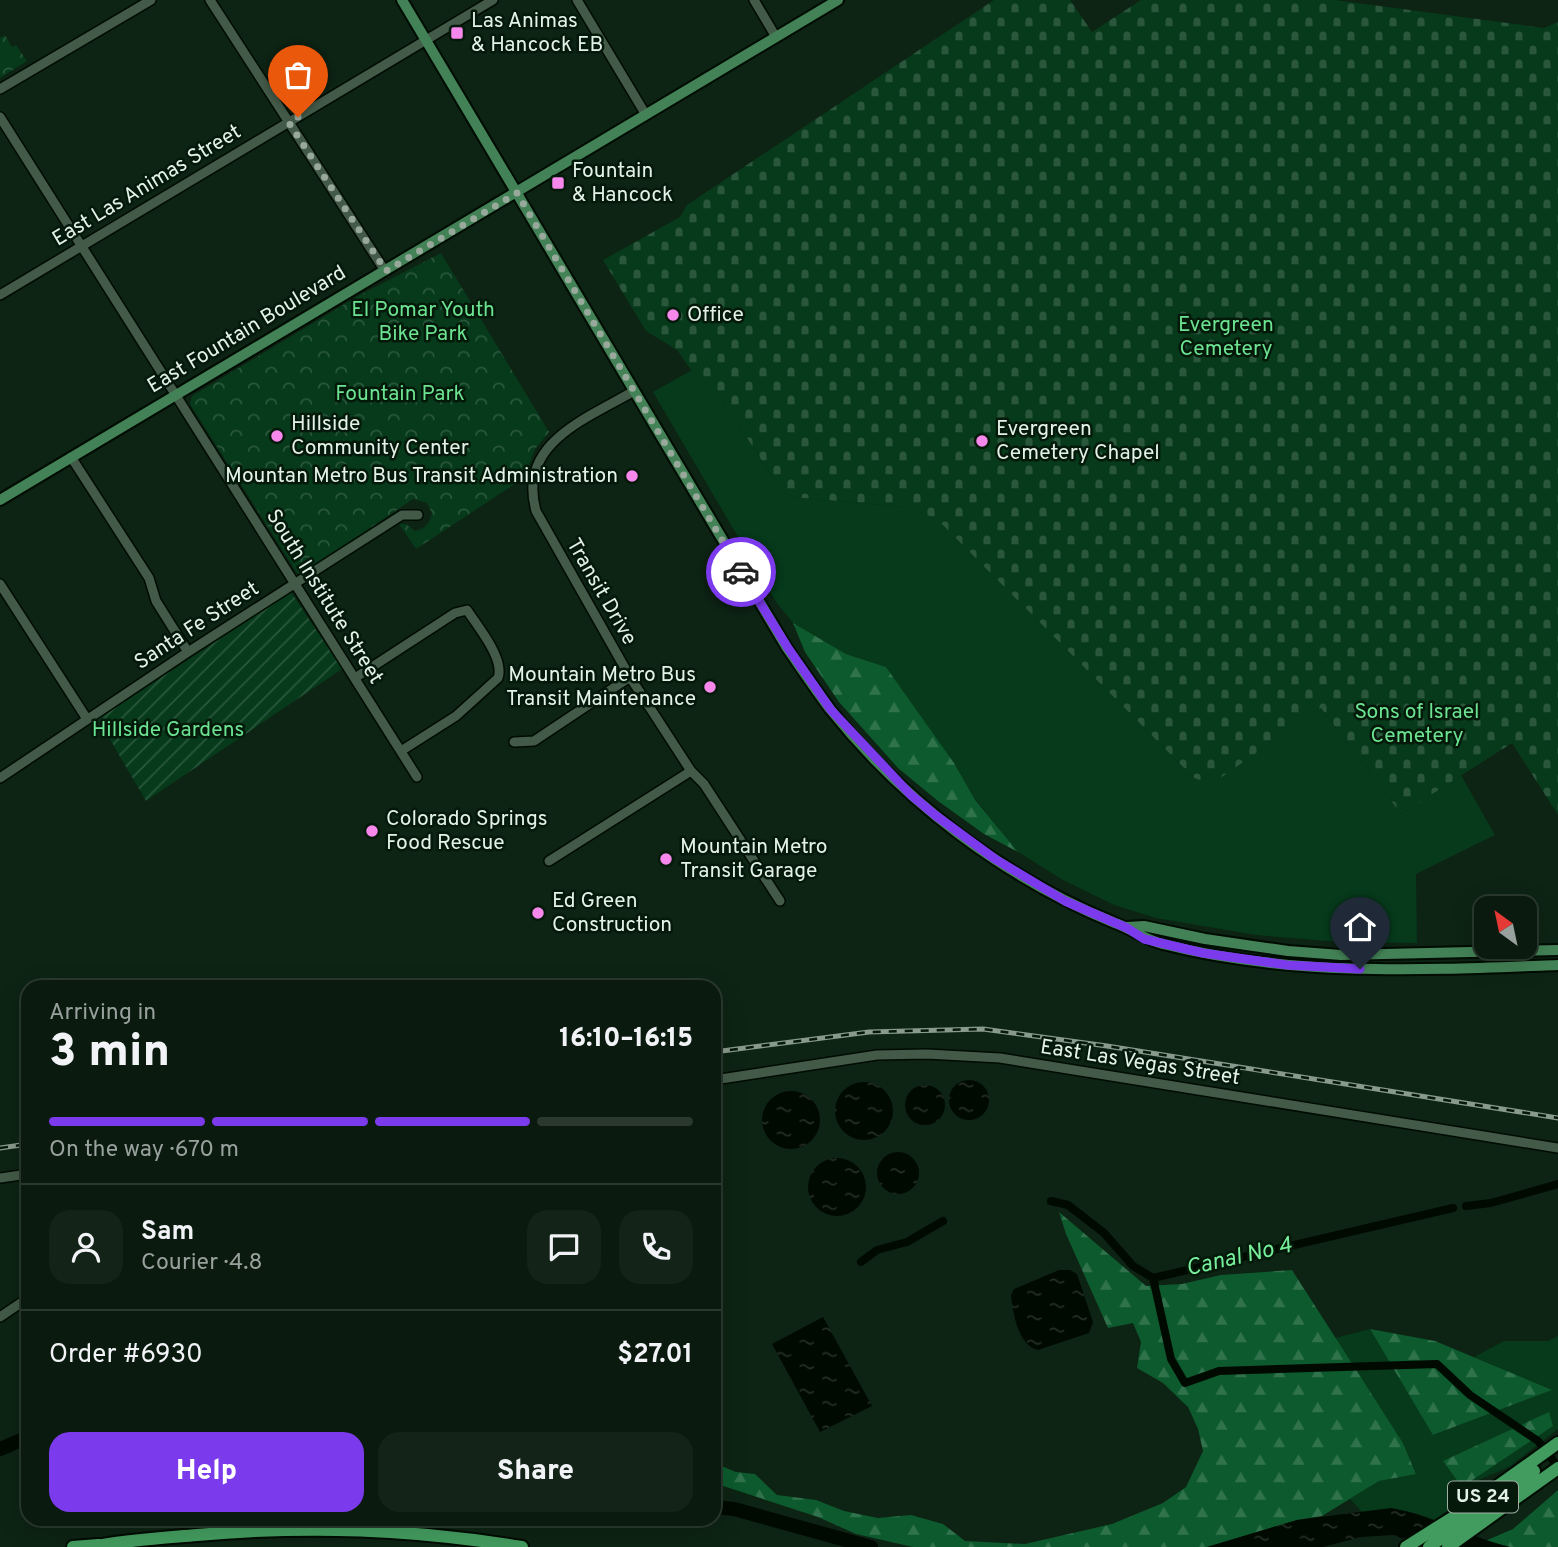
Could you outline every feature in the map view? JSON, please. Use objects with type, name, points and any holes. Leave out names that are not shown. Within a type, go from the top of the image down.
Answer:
[{"type":"highway","name":"US 24","points":[[1405,1547],[1460,1513],[1558,1443]]},
{"type":"highway","points":[[1429,1547],[1558,1452]]},
{"type":"highway","name":"US 24","points":[[1448,1547],[1558,1468]]},
{"type":"highway","points":[[73,1547],[265,1529],[451,1535],[523,1547]]},
{"type":"highway","points":[[91,1547],[108,1544]]},
{"type":"main road","points":[[402,0],[788,648],[831,710],[886,770],[935,815],[995,859],[1065,901],[1127,928],[1144,939],[1163,944],[1203,953],[1287,965],[1400,970],[1558,965]]},
{"type":"main road","name":"East Fountain Boulevard","points":[[0,500],[838,0]]},
{"type":"main road","points":[[1127,928],[1144,926],[1205,939],[1288,951],[1341,955],[1558,950]]},
{"type":"street","points":[[0,89],[151,0]]},
{"type":"street","points":[[210,0],[386,271]]},
{"type":"street","name":"East Las Animas Street","points":[[0,295],[493,0]]},
{"type":"street","points":[[578,0],[646,115]]},
{"type":"street","points":[[754,0],[776,37]]},
{"type":"street","name":"South Institute Street","points":[[0,117],[417,777]]},
{"type":"street","name":"Transit Drive","points":[[634,391],[555,440],[538,462],[532,487],[533,499],[541,524],[630,677],[780,901]]},
{"type":"street","points":[[71,457],[149,578],[156,601],[188,652]]},
{"type":"street","name":"Santa Fe Street","points":[[0,778],[188,652],[402,515],[418,515]]},
{"type":"street","points":[[0,584],[87,719]]},
{"type":"street","points":[[355,678],[455,613],[467,610],[496,656],[501,671],[498,678],[456,716],[401,751]]},
{"type":"street","points":[[514,742],[534,741],[630,677]]},
{"type":"street","points":[[549,861],[691,771]]},
{"type":"street","name":"East Las Vegas Street","points":[[721,1079],[877,1055],[927,1054],[1000,1058],[1558,1148]]},
{"type":"street","points":[[2,1179],[21,1175]]},
{"type":"street","points":[[0,1317],[21,1303]]},
{"type":"green space","name":"Evergreen Cemetery","points":[[994,0],[1070,0],[1092,32],[1141,0],[1335,0],[1544,28],[1558,22],[1558,815],[1512,743],[1401,814],[1321,708],[1216,781],[1206,782],[1194,778],[937,519],[907,507],[792,497],[780,488],[718,394],[709,395],[677,350],[646,331],[603,260],[680,217],[687,205]]},
{"type":"green space","points":[[5,35],[12,47],[16,45],[27,61],[0,78],[0,38]]},
{"type":"green space","name":"Fountain Park","points":[[441,253],[549,432],[535,449],[524,478],[416,549],[399,524],[406,524],[415,531],[422,529],[432,513],[427,503],[413,499],[302,574],[297,573],[190,404],[192,396],[358,296]]},
{"type":"green space","points":[[692,370],[718,394],[780,488],[792,497],[907,507],[937,518],[1194,778],[1216,780],[1321,708],[1401,814],[1461,775],[1495,835],[1416,874],[1417,943],[1339,942],[1256,935],[1156,918],[1114,905],[1063,880],[1018,852],[976,800],[954,763],[886,667],[846,654],[793,623],[776,602],[653,392]]},
{"type":"green space","name":"Hillside Gardens","points":[[291,592],[342,669],[146,801],[98,719]]},
{"type":"green space","points":[[793,623],[846,654],[886,667],[954,763],[976,801],[1018,852],[984,834],[898,768],[839,702],[805,652]]},
{"type":"green space","points":[[1059,1212],[1146,1286],[1182,1284],[1221,1275],[1292,1270],[1403,1443],[1416,1474],[1379,1481],[1322,1516],[1297,1520],[1207,1547],[913,1547],[856,1534],[818,1517],[721,1485],[721,1466],[736,1472],[755,1474],[777,1495],[816,1500],[844,1511],[878,1518],[911,1515],[943,1524],[965,1541],[1025,1544],[1112,1524],[1163,1503],[1186,1487],[1203,1451],[1198,1429],[1188,1407],[1163,1383],[1137,1368],[1141,1342],[1133,1323],[1108,1328],[1066,1234]]},
{"type":"green space","points":[[1370,1329],[1434,1435],[1551,1390],[1474,1357],[1504,1341],[1548,1341],[1558,1336],[1558,1429],[1509,1467],[1463,1487],[1469,1496],[1434,1520],[1398,1510],[1362,1512],[1350,1499],[1379,1481],[1416,1473],[1403,1443],[1335,1338]]},
{"type":"green space","points":[[1370,1329],[1435,1341],[1552,1390],[1433,1435]]},
{"type":"green space","points":[[1549,1412],[1553,1426],[1462,1487],[1443,1461]]},
{"type":"green space","points":[[1558,1490],[1558,1547],[1510,1547],[1485,1541],[1513,1529]]},
{"type":"water","points":[[969,1080],[977,1081],[983,1086],[988,1092],[988,1108],[983,1114],[977,1119],[969,1120],[961,1119],[955,1114],[950,1108],[949,1100],[950,1092],[955,1086],[961,1081]]},
{"type":"water","points":[[858,1082],[870,1082],[880,1086],[889,1095],[893,1117],[885,1132],[870,1140],[858,1140],[848,1136],[839,1127],[835,1117],[835,1105],[839,1095],[848,1086]]},
{"type":"water","points":[[925,1085],[933,1086],[939,1091],[944,1097],[944,1113],[939,1119],[933,1124],[925,1125],[917,1124],[911,1119],[906,1113],[905,1105],[906,1097],[911,1091],[917,1086]]},
{"type":"water","points":[[785,1091],[797,1091],[807,1095],[816,1104],[820,1126],[812,1141],[797,1149],[785,1149],[775,1145],[766,1136],[762,1126],[762,1114],[766,1104],[775,1095]]},
{"type":"water","points":[[898,1152],[913,1158],[919,1173],[913,1188],[898,1194],[883,1188],[877,1173],[883,1158]]},
{"type":"water","points":[[831,1158],[843,1158],[853,1162],[862,1171],[866,1193],[858,1208],[843,1216],[831,1216],[821,1212],[812,1203],[808,1193],[808,1181],[812,1171],[821,1162]]},
{"type":"water","points":[[1059,1270],[1070,1270],[1077,1274],[1093,1322],[1089,1333],[1038,1350],[1031,1347],[1021,1336],[1011,1295],[1014,1289]]},
{"type":"water","points":[[823,1317],[872,1406],[820,1432],[772,1344]]},
{"type":"water","points":[[1391,1508],[1510,1547],[1421,1547],[1393,1535],[1361,1537],[1323,1547],[1207,1547],[1297,1520]]},
{"type":"waterway","name":"Canal No 4","points":[[1466,1206],[1491,1203],[1558,1184]]},
{"type":"waterway","name":"Canal No 4","points":[[1051,1201],[1068,1205],[1104,1233],[1133,1266],[1153,1278],[1453,1208]]},
{"type":"waterway","name":"Canal No 4","points":[[861,1262],[877,1250],[907,1242],[943,1221]]},
{"type":"waterway","points":[[1153,1278],[1171,1359],[1185,1383],[1219,1371],[1437,1364],[1470,1395],[1538,1441],[1558,1467]]},
{"type":"waterway","points":[[0,1449],[21,1440]]},
{"type":"waterway","points":[[721,1508],[871,1547]]},
{"type":"railway","points":[[721,1051],[869,1032],[983,1029],[1107,1046],[1558,1118]]},
{"type":"railway","points":[[0,1148],[21,1145]]},
{"type":"way so far","points":[[298,117],[289,123],[386,271],[517,193],[741,572]]},
{"type":"place","name":"Las Animas & Hancock EB","points":[[457,33]]},
{"type":"place","name":"Fountain & Hancock","points":[[558,183]]},
{"type":"place","name":"Office","points":[[673,315]]},
{"type":"place","name":"Hillside Community Center","points":[[277,436]]},
{"type":"place","name":"Evergreen Cemetery Chapel","points":[[982,441]]},
{"type":"place","name":"Mountan Metro Bus Transit Administration","points":[[632,476]]},
{"type":"place","name":"Mountain Metro Bus Transit Maintenance","points":[[710,687]]},
{"type":"place","name":"Colorado Springs Food Rescue","points":[[372,831]]},
{"type":"place","name":"Mountain Metro Transit Garage","points":[[666,859]]},
{"type":"place","name":"Ed Green Construction","points":[[538,913]]},
{"type":"route","points":[[741,572],[788,648],[831,710],[910,794],[995,859],[1065,901],[1127,928],[1144,939],[1203,953],[1287,965],[1360,969]]},
{"type":"park label","name":"El Pomar Youth Bike Park","points":[[423,322]]},
{"type":"park label","name":"Sons of Israel Cemetery","points":[[1417,724]]}]
